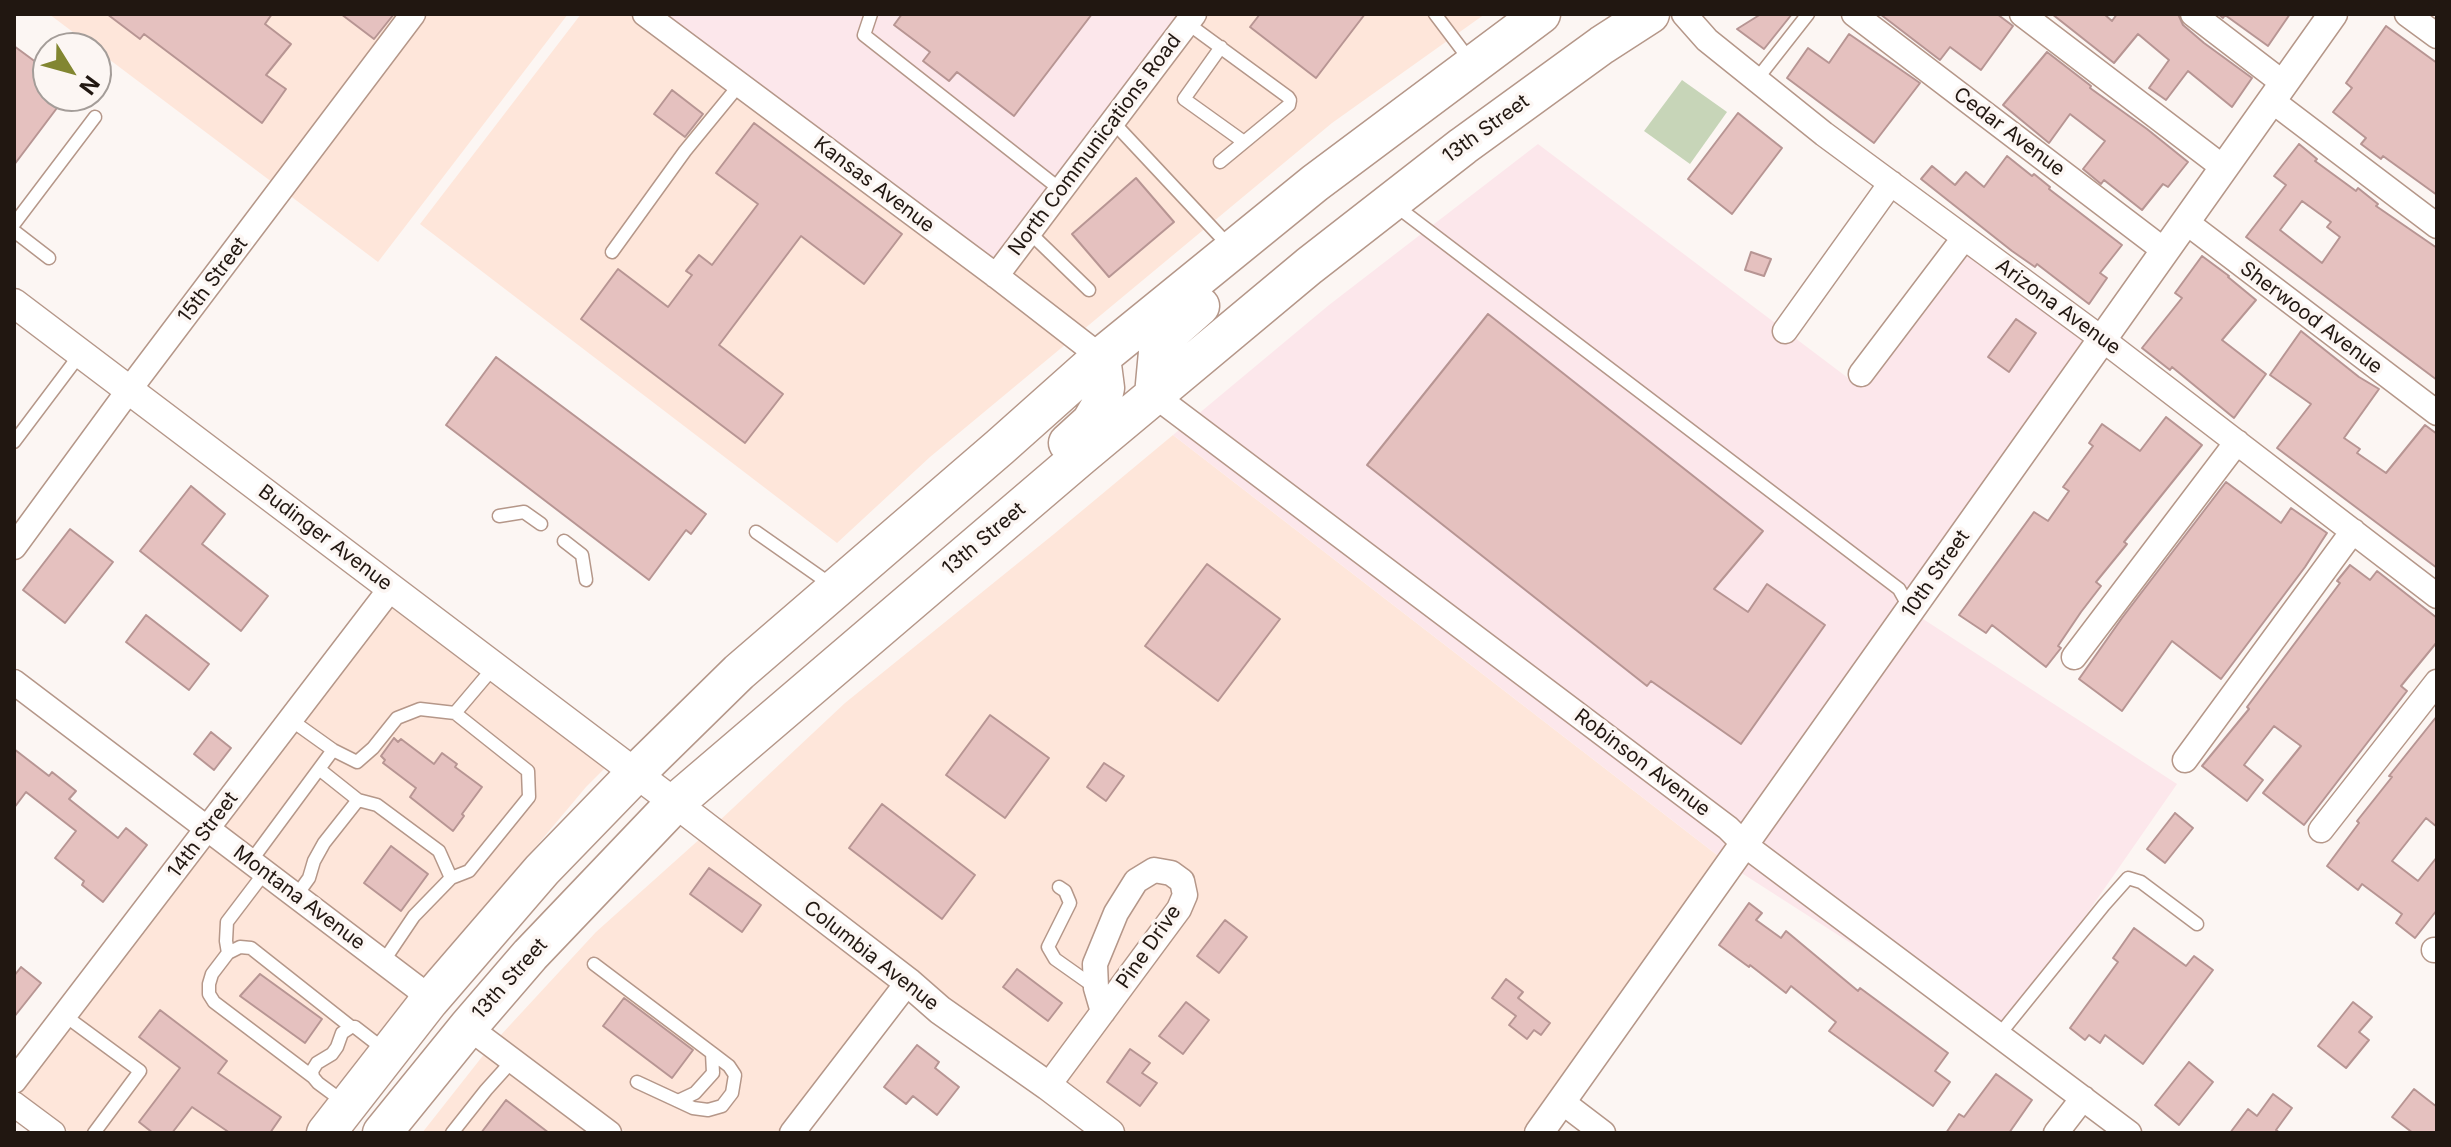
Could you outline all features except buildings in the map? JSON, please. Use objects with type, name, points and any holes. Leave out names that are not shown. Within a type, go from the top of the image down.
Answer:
[{"type":"highway","points":[[337,1119],[429,1001],[542,870],[739,672],[1101,357],[1315,183],[1541,14]]},
{"type":"highway","points":[[1465,144],[1479,108],[1614,14]]},
{"type":"highway","name":"13th Street","points":[[397,1118],[468,1027],[530,955],[675,803],[1309,266],[1465,144],[1650,14]]},
{"type":"highway","points":[[1154,395],[1158,352],[1164,338],[1383,159],[1431,95]]},
{"type":"highway","points":[[983,539],[978,518],[1091,422],[1101,405],[1105,388],[1101,357]]},
{"type":"highway","points":[[468,1027],[465,1006],[483,938]]},
{"type":"highway","points":[[397,1118],[432,1024],[429,1001]]},
{"type":"street","name":"15th Street","points":[[14,547],[413,14]]},
{"type":"street","name":"Kansas Avenue","points":[[645,14],[1101,357]]},
{"type":"street","name":"Arizona Avenue","points":[[1684,14],[1707,40],[1824,134],[2102,339],[2437,596]]},
{"type":"street","name":"Cedar Avenue","points":[[1854,14],[2165,251]]},
{"type":"street","points":[[2022,14],[2224,168]]},
{"type":"street","points":[[2193,14],[2277,92],[2437,226]]},
{"type":"street","name":"10th Street","points":[[1539,1133],[2333,14]]},
{"type":"street","points":[[2407,14],[2437,36]]},
{"type":"street","name":"North Communications Road","points":[[996,276],[1190,18]]},
{"type":"street","points":[[1785,331],[1891,183]]},
{"type":"street","name":"Sherwood Avenue","points":[[2186,222],[2437,413]]},
{"type":"street","points":[[1861,374],[1964,238]]},
{"type":"street","name":"Budinger Avenue","points":[[14,303],[635,774]]},
{"type":"street","name":"Robinson Avenue","points":[[1154,395],[2129,1133]]},
{"type":"street","points":[[2074,657],[2237,442]]},
{"type":"street","points":[[2185,760],[2353,531]]},
{"type":"street","name":"14th Street","points":[[14,1081],[391,588]]},
{"type":"street","name":"Montana Avenue","points":[[14,682],[416,987],[429,1001]]},
{"type":"street","points":[[2321,830],[2437,682]]},
{"type":"street","name":"Columbia Avenue","points":[[635,774],[908,982],[940,1010],[1110,1133]]},
{"type":"street","name":"Pine Drive","points":[[1048,1086],[1103,1012],[1179,909],[1185,895],[1182,881],[1171,873],[1154,870],[1136,881],[1116,913],[1095,964],[1096,988],[1103,1012]]},
{"type":"street","points":[[792,1133],[908,982]]},
{"type":"street","points":[[468,1027],[609,1133]]},
{"type":"street","points":[[2056,1133],[2083,1098]]},
{"type":"street","points":[[1561,1101],[1603,1133]]},
{"type":"street","points":[[14,1104],[53,1133]]},
{"type":"lane","points":[[871,14],[864,35],[1061,190]]},
{"type":"lane","points":[[1435,14],[1473,64]]},
{"type":"lane","points":[[1757,79],[1808,14]]},
{"type":"lane","points":[[1190,18],[1221,47],[1290,100],[1289,105],[1220,162]]},
{"type":"lane","points":[[1221,47],[1184,99],[1244,142]]},
{"type":"lane","points":[[612,252],[685,151],[740,84]]},
{"type":"lane","points":[[14,224],[95,117]]},
{"type":"lane","points":[[1113,122],[1233,251]]},
{"type":"lane","points":[[1390,202],[1899,589],[1911,610]]},
{"type":"lane","points":[[14,231],[49,258]]},
{"type":"lane","points":[[1029,232],[1089,290]]},
{"type":"lane","points":[[14,442],[81,353]]},
{"type":"lane","points":[[499,516],[524,512],[541,524]]},
{"type":"lane","points":[[756,532],[835,587]]},
{"type":"lane","points":[[564,541],[582,555],[586,580]]},
{"type":"lane","points":[[455,713],[494,667]]},
{"type":"lane","points":[[291,720],[333,750],[357,762],[373,748],[397,718],[420,709],[455,713],[528,771],[529,797],[469,871],[451,878],[414,916],[383,962]]},
{"type":"lane","points":[[228,953],[227,922],[258,866],[333,750]]},
{"type":"lane","points":[[319,769],[358,800],[377,805],[439,851],[451,878]]},
{"type":"lane","points":[[296,896],[309,878],[324,843],[358,800]]},
{"type":"lane","points":[[1999,1035],[2128,878],[2141,882],[2197,924]]},
{"type":"lane","points":[[1059,887],[1065,891],[1070,903],[1048,947],[1055,959],[1096,988]]},
{"type":"lane","points":[[337,1119],[313,1077],[214,1002],[209,994],[209,984],[212,974],[228,953],[240,947],[251,948],[389,1053]]},
{"type":"lane","points":[[594,964],[729,1066],[735,1075],[732,1093],[722,1106],[708,1110],[693,1108],[637,1082]]},
{"type":"lane","points":[[64,1015],[140,1071],[94,1133]]},
{"type":"lane","points":[[313,1077],[312,1071],[317,1063],[332,1054],[342,1033],[351,1027]]},
{"type":"lane","points":[[678,1101],[695,1093],[713,1073],[712,1053]]},
{"type":"lane","points":[[452,1133],[513,1060]]},
{"type":"shaded area","points":[[49,14],[568,14],[378,262],[112,61],[112,32],[73,32]]},
{"type":"shaded area","points":[[581,14],[1485,14],[1332,123],[930,457],[837,543],[420,224]]},
{"type":"shaded area","points":[[635,14],[1195,14],[996,286]]},
{"type":"shaded area","points":[[1538,144],[1856,384],[1967,243],[2088,339],[1721,858],[1173,435],[1329,305]]},
{"type":"shaded area","points":[[1173,435],[1721,858],[1524,1133],[1127,1133],[947,1002],[717,823],[845,703]]},
{"type":"shaded area","points":[[394,604],[607,766],[424,980],[224,827]]},
{"type":"shaded area","points":[[1920,617],[2177,784],[2000,1039],[1740,872]]},
{"type":"shaded area","points":[[702,837],[892,983],[777,1133],[627,1133],[499,1037],[596,932]]},
{"type":"shaded area","points":[[211,844],[411,997],[309,1133],[71,1133],[19,1094]]},
{"type":"shaded area","points":[[485,1053],[592,1133],[422,1133]]},
{"type":"green space","points":[[1682,80],[1727,112],[1690,164],[1644,131]]}]
